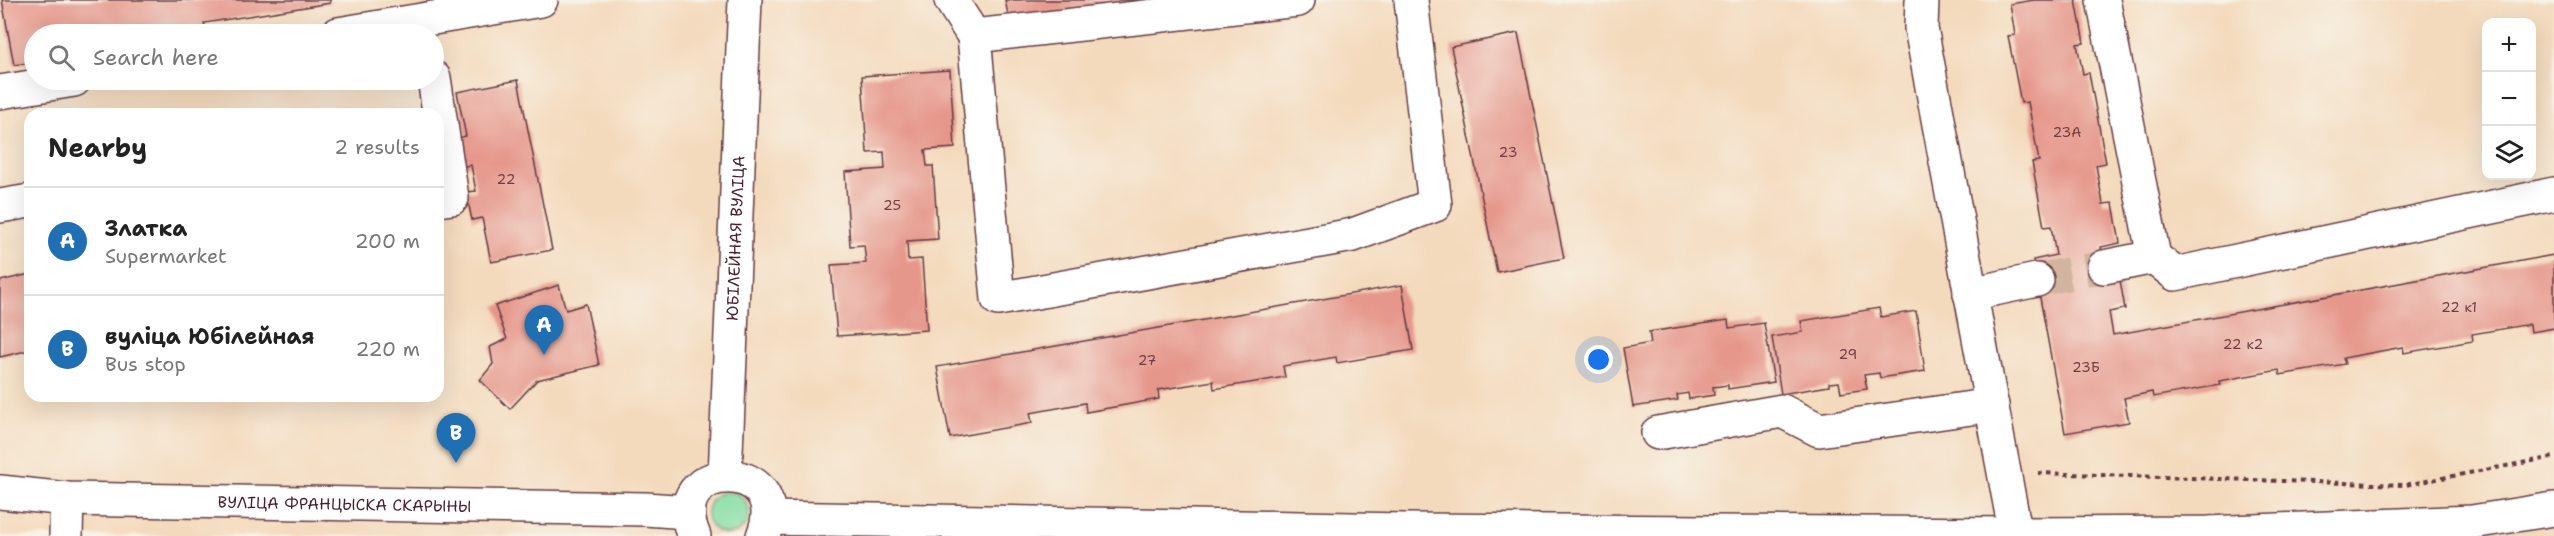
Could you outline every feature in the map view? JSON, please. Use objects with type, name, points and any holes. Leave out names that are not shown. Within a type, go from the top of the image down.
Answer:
[{"type":"street","points":[[439,24],[541,0]]},
{"type":"street","name":"ЮБІЛЕЙНАЯ ВУЛІЦА","points":[[724,476],[746,0]]},
{"type":"street","points":[[951,0],[974,36],[998,298],[1353,235],[1435,205],[1411,0]]},
{"type":"street","points":[[974,36],[1298,0]]},
{"type":"street","points":[[1922,0],[1921,28],[2016,535]]},
{"type":"street","points":[[2103,0],[2154,257],[2175,274],[2554,194]]},
{"type":"street","points":[[0,92],[24,88]]},
{"type":"street","points":[[436,90],[438,108]]},
{"type":"street","points":[[444,145],[452,198],[444,199]]},
{"type":"street","points":[[0,206],[24,202]]},
{"type":"street","points":[[2104,267],[2154,257]]},
{"type":"street","points":[[1970,294],[2037,280]]},
{"type":"street","points":[[1658,433],[1782,411],[1819,430],[1992,405]]},
{"type":"street","points":[[691,524],[694,496],[702,485],[714,478],[724,476],[741,478],[754,485],[763,495],[767,508],[765,527],[2016,535],[2208,533],[2472,522],[2554,509]]},
{"type":"street","name":"ВУЛІЦА ФРАНЦЫСКА СКАРЫНЫ","points":[[0,492],[67,499],[645,509],[691,524]]},
{"type":"street","points":[[66,536],[67,499]]},
{"type":"path","points":[[2005,472],[2405,485],[2554,457]]},
{"type":"green space","points":[[728,492],[736,493],[743,498],[748,505],[748,521],[743,528],[736,533],[728,534],[720,533],[713,528],[708,521],[707,513],[708,505],[713,498],[720,493]]},
{"type":"building","points":[[2,0],[330,0],[330,3],[204,24],[24,24],[24,64],[14,65]]},
{"type":"building","points":[[1005,0],[1167,0],[1011,29]]},
{"type":"building","points":[[2034,0],[2076,0],[2084,43],[2077,44],[2083,74],[2089,73],[2106,163],[2096,165],[2103,204],[2113,203],[2120,243],[2101,247],[2106,276],[2119,274],[2125,309],[2109,312],[2113,335],[2554,255],[2554,328],[2531,332],[2530,324],[2472,334],[2473,341],[2404,353],[2403,347],[2343,358],[2345,364],[2280,375],[2279,370],[2219,381],[2220,385],[2153,397],[2152,392],[2124,398],[2129,422],[2065,433],[2033,260],[2056,255],[2051,226],[2044,227],[2032,162],[2039,161],[2028,102],[2021,103],[2008,36],[2015,35],[2010,4]]},
{"type":"building","points":[[1518,33],[1564,258],[1497,272],[1451,47]]},
{"type":"building","points":[[950,70],[955,148],[925,150],[927,166],[933,166],[938,239],[907,241],[908,260],[922,259],[927,330],[837,336],[831,265],[866,263],[864,245],[850,246],[845,172],[885,169],[884,152],[867,153],[862,76]]},
{"type":"building","points":[[518,80],[552,250],[491,262],[482,218],[472,220],[466,192],[476,191],[471,165],[460,167],[454,139],[466,136],[457,92]]},
{"type":"building","points":[[24,275],[24,351],[0,357],[0,281]]},
{"type":"building","points":[[559,285],[566,310],[586,304],[599,365],[537,380],[510,409],[480,380],[493,364],[490,347],[507,339],[495,306]]},
{"type":"building","points":[[1402,285],[1413,350],[1337,363],[1336,357],[1283,366],[1285,377],[1214,389],[1213,381],[1158,390],[1159,399],[1086,412],[1085,403],[1030,413],[1032,423],[950,438],[937,367]]},
{"type":"building","points":[[1879,308],[1881,317],[1916,311],[1925,371],[1880,378],[1879,373],[1864,375],[1867,389],[1841,393],[1839,382],[1829,383],[1829,386],[1781,394],[1772,337],[1803,332],[1801,321]]},
{"type":"building","points":[[1728,320],[1729,328],[1764,323],[1774,382],[1728,389],[1728,385],[1713,387],[1714,395],[1689,399],[1688,393],[1677,395],[1678,400],[1633,407],[1623,348],[1651,343],[1649,332]]},
{"type":"tunnel","points":[[2037,280],[2104,267]]},
{"type":"place","name":"Златка","points":[[544,355]]},
{"type":"place","name":"вуліца Юбілейная","points":[[456,463]]}]
